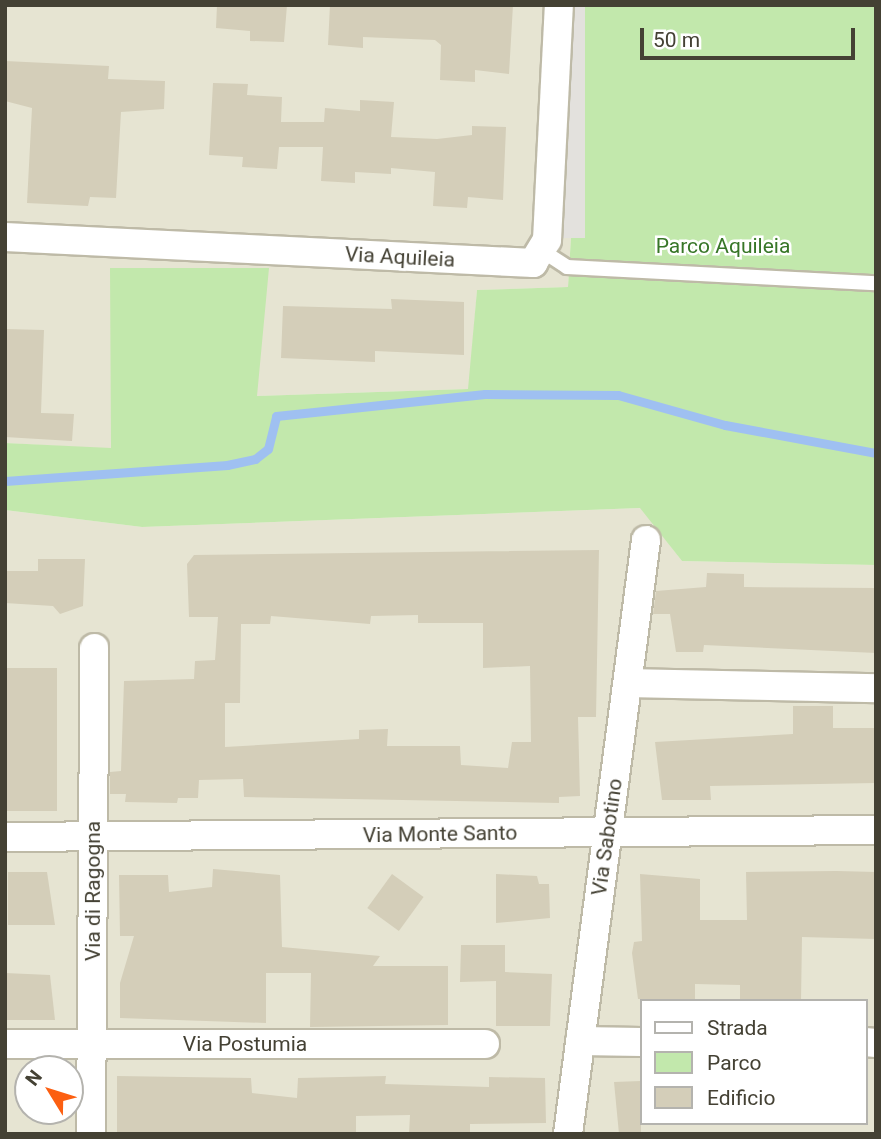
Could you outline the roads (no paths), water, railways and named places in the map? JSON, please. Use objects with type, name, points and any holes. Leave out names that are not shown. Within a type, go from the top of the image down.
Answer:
[{"type":"street","points":[[541,250],[547,240],[559,5]]},
{"type":"street","name":"Via Aquileia","points":[[5,237],[533,263],[541,250]]},
{"type":"street","name":"Via Sabotino","points":[[568,1134],[646,540]]},
{"type":"street","name":"Via di Ragogna","points":[[92,1134],[94,648]]},
{"type":"street","points":[[628,683],[876,688]]},
{"type":"street","name":"Via Monte Santo","points":[[5,837],[876,830]]},
{"type":"street","points":[[580,1041],[640,1042]]},
{"type":"street","name":"Via Postumia","points":[[5,1044],[485,1044]]},
{"type":"lane","points":[[541,250],[567,267],[876,283]]},
{"type":"waterway","points":[[5,481],[227,465],[255,459],[268,449],[276,416],[485,394],[618,395],[725,425],[876,453]]},
{"type":"park label","name":"Parco Aquileia","points":[[723,246]]}]
